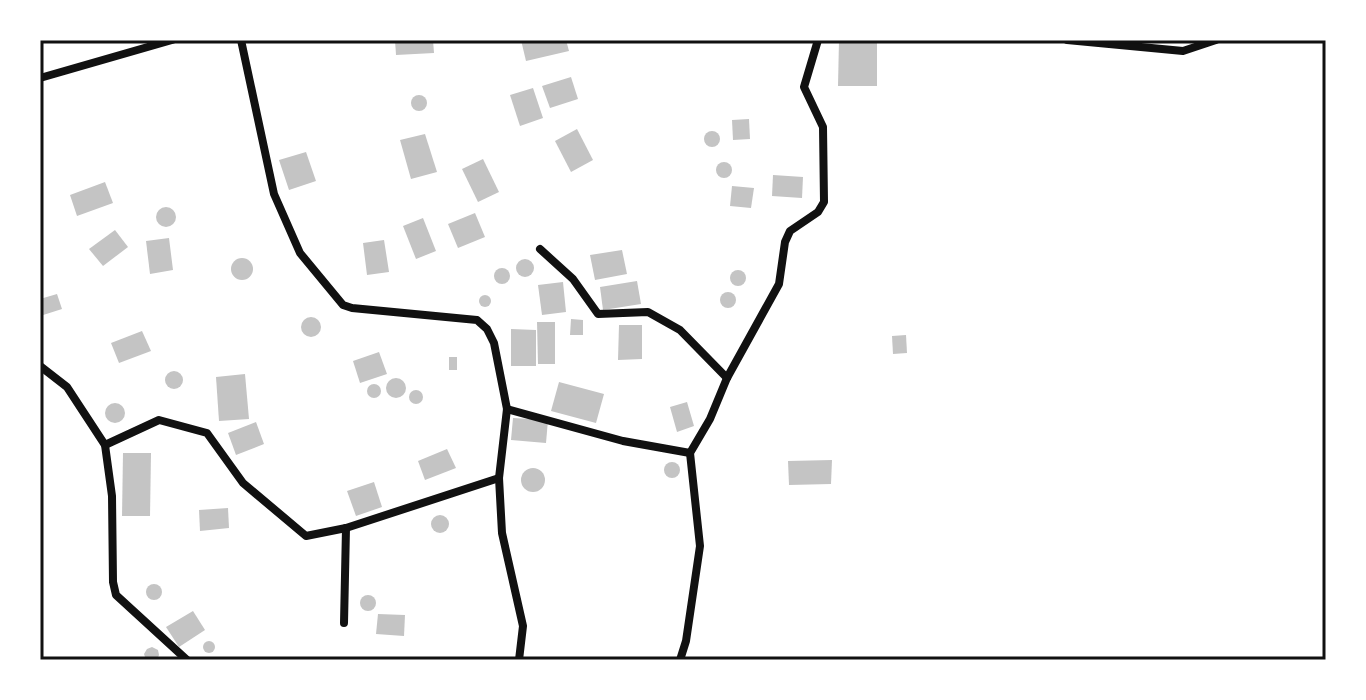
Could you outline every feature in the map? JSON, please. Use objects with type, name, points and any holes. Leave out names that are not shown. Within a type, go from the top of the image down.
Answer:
[{"type":"street","points":[[40,78],[172,40]]},
{"type":"street","points":[[241,40],[272,189],[300,253],[343,305],[477,320],[487,329],[494,343],[507,409],[499,478],[502,533],[523,626],[519,660]]},
{"type":"street","points":[[680,660],[686,641],[700,546],[690,453],[779,284],[785,242],[790,231],[818,212],[824,202],[823,127],[804,87],[818,40]]},
{"type":"street","points":[[1067,40],[1183,51],[1216,40]]},
{"type":"street","points":[[540,249],[573,279],[598,314],[648,312],[680,330],[727,378]]},
{"type":"street","points":[[40,366],[67,387],[105,445],[112,496],[113,582],[116,595],[187,660]]},
{"type":"street","points":[[507,409],[623,441],[690,453]]},
{"type":"street","points":[[105,445],[159,420],[207,433],[243,483],[306,536],[346,528],[499,478]]},
{"type":"street","points":[[344,623],[346,528]]},
{"type":"building","points":[[395,40],[433,40],[434,53],[396,55]]},
{"type":"building","points":[[521,40],[566,40],[569,51],[526,61]]},
{"type":"building","points":[[839,40],[877,40],[877,86],[838,86]]},
{"type":"building","points":[[571,77],[578,99],[550,108],[542,86]]},
{"type":"building","points":[[533,88],[543,118],[520,126],[510,95]]},
{"type":"building","points":[[419,95],[427,103],[419,111],[411,103]]},
{"type":"building","points":[[749,119],[750,139],[733,140],[732,120]]},
{"type":"building","points":[[577,129],[593,160],[571,172],[555,141]]},
{"type":"building","points":[[712,131],[720,139],[712,147],[704,139]]},
{"type":"building","points":[[425,134],[437,172],[411,179],[400,140]]},
{"type":"building","points":[[306,152],[316,181],[289,190],[279,160]]},
{"type":"building","points":[[483,159],[499,192],[478,202],[462,169]]},
{"type":"building","points":[[724,162],[732,170],[724,178],[716,170]]},
{"type":"building","points":[[773,175],[803,177],[802,198],[772,196]]},
{"type":"building","points":[[105,182],[113,203],[77,216],[70,195]]},
{"type":"building","points":[[732,186],[754,188],[751,208],[730,206]]},
{"type":"building","points":[[166,207],[173,210],[176,217],[173,224],[166,227],[159,224],[156,217],[159,210]]},
{"type":"building","points":[[475,213],[485,237],[458,248],[448,224]]},
{"type":"building","points":[[423,218],[436,251],[416,259],[403,226]]},
{"type":"building","points":[[115,230],[128,247],[103,266],[89,249]]},
{"type":"building","points":[[169,238],[173,270],[150,274],[146,241]]},
{"type":"building","points":[[384,240],[389,272],[367,275],[363,243]]},
{"type":"building","points":[[622,250],[627,274],[595,280],[590,255]]},
{"type":"building","points":[[242,258],[250,261],[253,269],[250,277],[242,280],[234,277],[231,269],[234,261]]},
{"type":"building","points":[[525,259],[534,268],[525,277],[516,268]]},
{"type":"building","points":[[502,268],[508,270],[508,282],[502,284],[496,282],[494,276],[496,270]]},
{"type":"building","points":[[735,270],[741,270],[746,278],[744,284],[735,286],[730,281],[730,275]]},
{"type":"building","points":[[637,281],[641,304],[603,310],[600,287]]},
{"type":"building","points":[[563,282],[566,312],[542,315],[538,285]]},
{"type":"building","points":[[728,292],[736,300],[728,308],[720,300]]},
{"type":"building","points":[[57,294],[62,309],[40,316],[40,299]]},
{"type":"building","points":[[485,295],[491,301],[485,307],[479,301]]},
{"type":"building","points":[[307,317],[315,317],[321,327],[315,337],[307,337],[301,331],[301,323]]},
{"type":"building","points":[[571,319],[583,320],[583,335],[570,335]]},
{"type":"building","points":[[537,322],[555,322],[555,364],[538,364]]},
{"type":"building","points":[[619,325],[642,325],[642,359],[618,360]]},
{"type":"building","points":[[511,329],[536,330],[536,366],[511,366]]},
{"type":"building","points":[[142,331],[151,351],[119,363],[111,343]]},
{"type":"building","points":[[906,335],[907,353],[893,354],[892,336]]},
{"type":"building","points":[[379,352],[387,374],[360,383],[353,361]]},
{"type":"building","points":[[449,357],[457,357],[457,370],[449,370]]},
{"type":"building","points":[[174,371],[183,380],[174,389],[165,380]]},
{"type":"building","points":[[245,374],[249,419],[219,421],[216,377]]},
{"type":"building","points":[[396,378],[403,381],[406,388],[403,395],[396,398],[389,395],[386,388],[389,381]]},
{"type":"building","points":[[559,382],[604,394],[596,423],[551,411]]},
{"type":"building","points":[[374,384],[381,391],[374,398],[367,391]]},
{"type":"building","points":[[416,390],[423,397],[416,404],[409,397]]},
{"type":"building","points":[[687,402],[694,426],[677,432],[670,407]]},
{"type":"building","points":[[111,403],[119,403],[125,413],[119,423],[111,423],[105,417],[105,409]]},
{"type":"building","points":[[513,418],[548,420],[546,443],[511,440]]},
{"type":"building","points":[[256,422],[264,444],[236,455],[228,433]]},
{"type":"building","points":[[447,449],[456,468],[425,480],[418,461]]},
{"type":"building","points":[[123,453],[151,453],[150,516],[122,516]]},
{"type":"building","points":[[832,460],[831,484],[789,485],[788,461]]},
{"type":"building","points":[[672,462],[680,470],[672,478],[664,470]]},
{"type":"building","points":[[533,468],[541,472],[545,480],[541,488],[533,492],[525,488],[521,480],[525,472]]},
{"type":"building","points":[[374,482],[382,507],[356,516],[347,491]]},
{"type":"building","points":[[228,508],[229,528],[200,531],[199,510]]},
{"type":"building","points":[[436,515],[444,515],[449,524],[447,531],[436,533],[431,528],[431,520]]},
{"type":"building","points":[[151,584],[157,584],[162,592],[160,598],[151,600],[146,595],[146,589]]},
{"type":"building","points":[[365,595],[371,595],[376,603],[374,609],[365,611],[360,606],[360,600]]},
{"type":"building","points":[[193,611],[205,630],[179,647],[166,627]]},
{"type":"building","points":[[378,614],[405,615],[404,636],[376,634]]},
{"type":"building","points":[[209,641],[215,647],[209,653],[203,647]]},
{"type":"building","points":[[152,647],[158,650],[157,660],[146,660],[144,654]]}]
